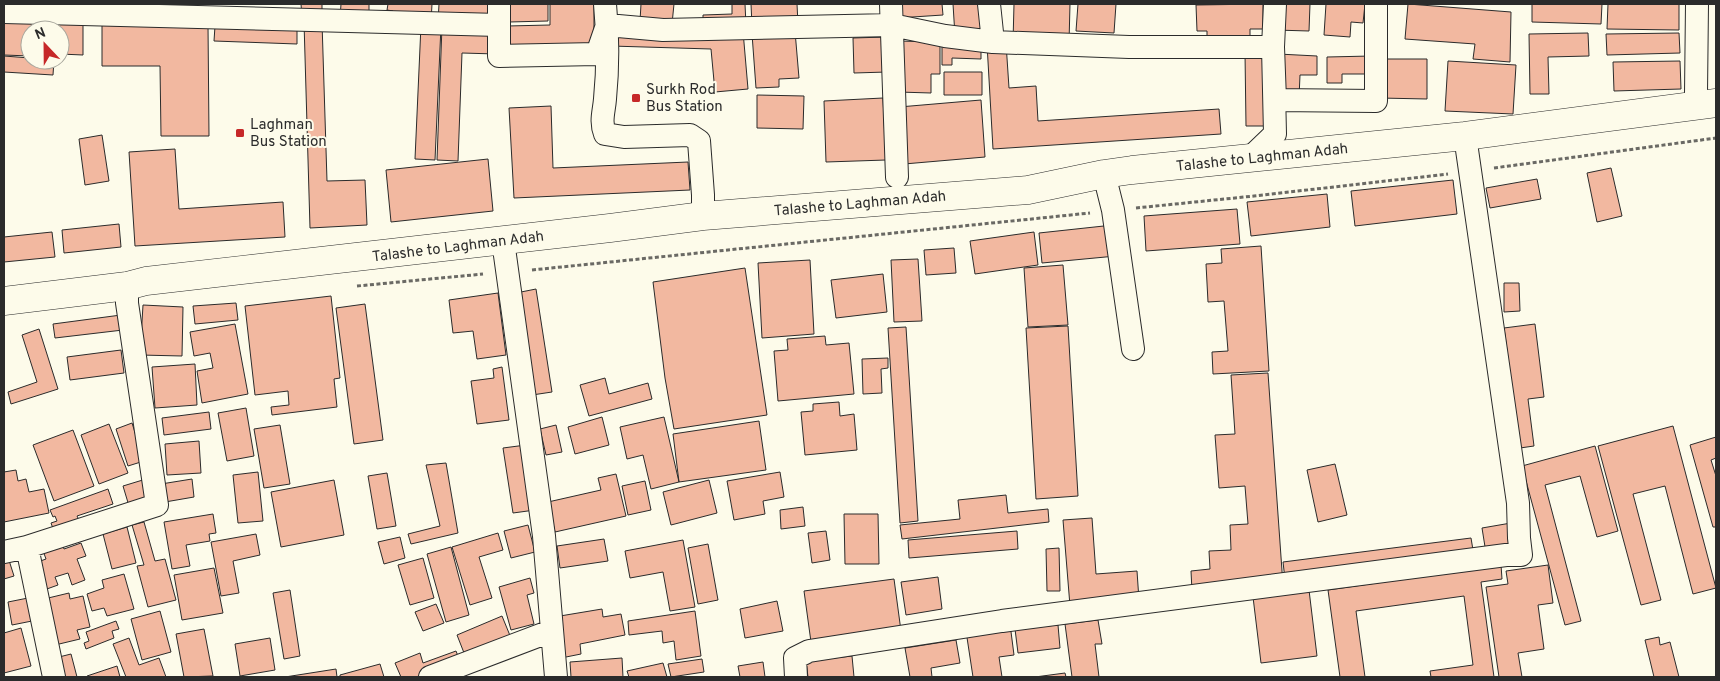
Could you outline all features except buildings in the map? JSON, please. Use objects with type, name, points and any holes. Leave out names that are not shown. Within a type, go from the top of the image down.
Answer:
[{"type":"main road","name":"Talashe to Laghman Adah","points":[[4,301],[127,286],[146,281],[503,241],[704,216],[1028,190],[1104,174],[1465,136],[1707,104]]},
{"type":"street","points":[[989,4],[993,42]]},
{"type":"street","points":[[1250,158],[1275,134],[1273,47],[1275,4]]},
{"type":"street","points":[[1273,47],[1275,100],[1376,101],[1376,4]]},
{"type":"street","points":[[1698,4],[1696,93],[1707,104]]},
{"type":"street","points":[[4,12],[69,9],[499,14],[499,56],[596,54],[606,14]]},
{"type":"street","points":[[606,14],[663,30],[892,14],[945,36],[993,42],[1129,47],[1273,47]]},
{"type":"street","points":[[606,14],[605,99],[602,124],[605,134],[624,137],[690,135],[699,141],[704,216]]},
{"type":"street","points":[[892,14],[897,177]]},
{"type":"street","points":[[796,677],[795,658],[809,651],[1002,621],[1506,555],[1521,555],[1518,502],[1465,136]]},
{"type":"street","points":[[1104,174],[1113,210],[1133,349]]},
{"type":"street","points":[[503,241],[544,536],[556,677]]},
{"type":"street","points":[[4,552],[27,547],[157,505],[127,303],[127,286]]},
{"type":"street","points":[[27,547],[54,677]]},
{"type":"street","points":[[430,677],[551,631]]},
{"type":"path","points":[[352,286],[1245,197],[1471,171],[1716,138]]},
{"type":"place","name":"Surkh Rod Bus Station","points":[[636,98]]},
{"type":"place","name":"Laghman Bus Station","points":[[240,133]]}]
